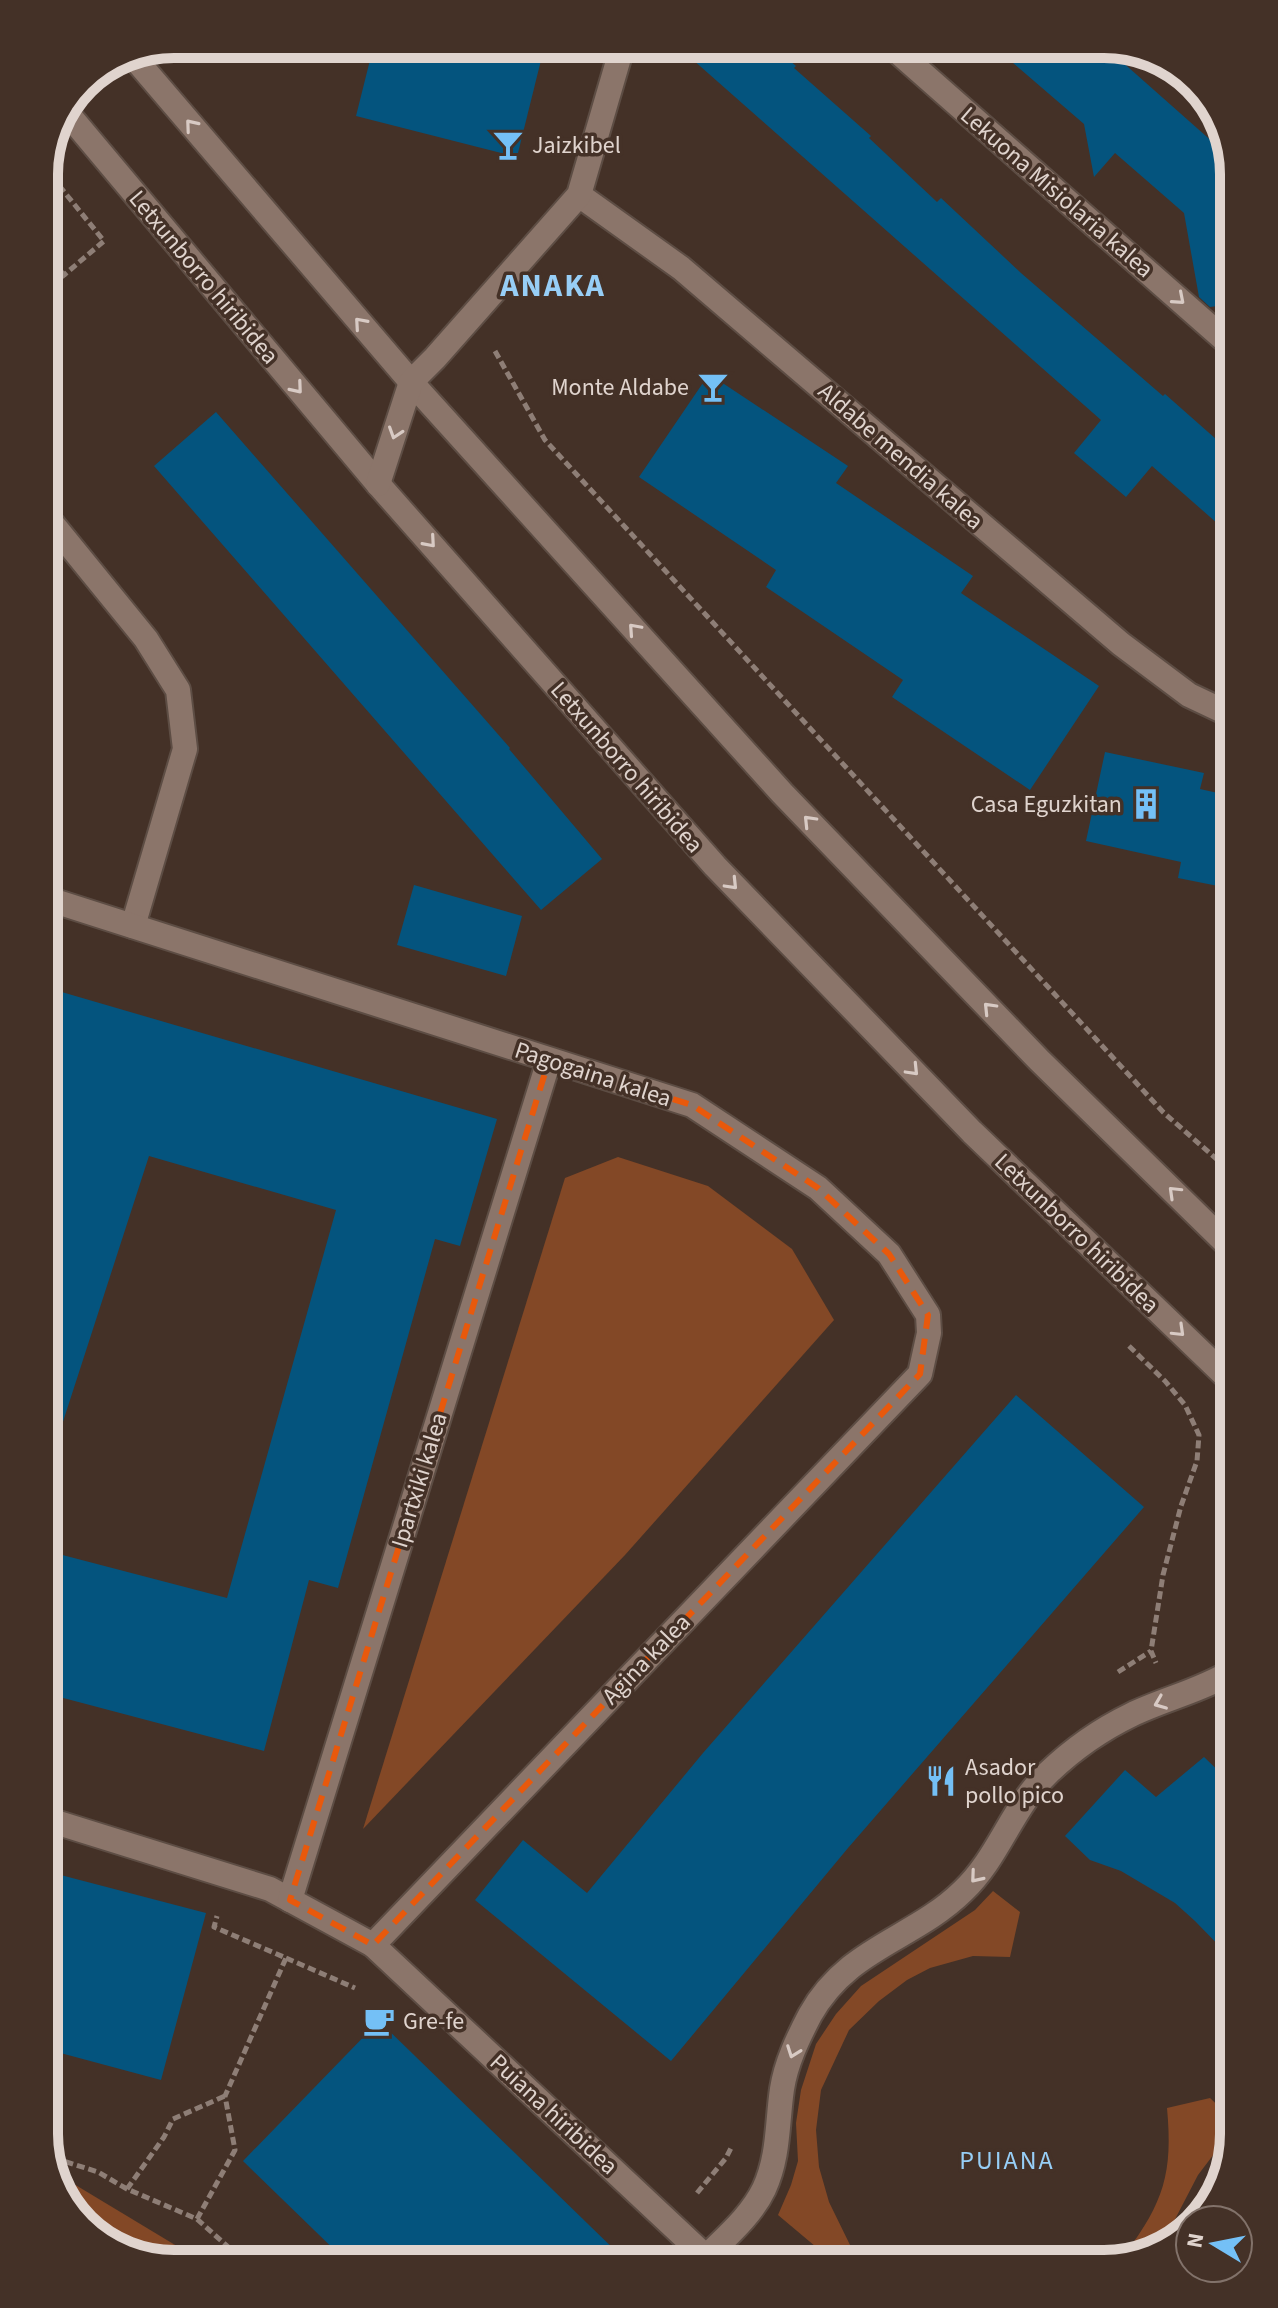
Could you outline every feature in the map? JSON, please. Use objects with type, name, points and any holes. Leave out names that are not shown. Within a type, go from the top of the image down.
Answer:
[{"type":"street","points":[[378,484],[411,382],[579,195],[619,58]]},
{"type":"street","name":"Lekuona Misiolaria kalea","points":[[905,58],[1220,336]]},
{"type":"street","points":[[139,64],[411,382],[782,793],[1039,1060],[1220,1237]]},
{"type":"street","name":"Letxunborro hiribidea","points":[[72,119],[378,484],[715,866],[972,1132],[1220,1370]]},
{"type":"street","name":"Aldabe mendia kalea","points":[[579,195],[681,268],[1121,644],[1189,695],[1220,710]]},
{"type":"street","points":[[58,531],[146,639],[178,690],[185,749],[133,926]]},
{"type":"street","name":"Pagogaina kalea","points":[[58,902],[692,1105],[818,1188],[889,1254],[928,1315],[929,1333],[920,1374]]},
{"type":"street","name":"Ipartxiki kalea","points":[[290,1900],[549,1060]]},
{"type":"street","name":"Agina kalea","points":[[373,1945],[920,1374]]},
{"type":"street","points":[[714,2250],[751,2210],[763,2191],[777,2149],[782,2087],[794,2049],[811,2013],[834,1981],[863,1956],[929,1919],[964,1891],[988,1862],[1017,1811],[1045,1776],[1085,1741],[1132,1714],[1220,1679]]},
{"type":"street","name":"Puiana hiribidea","points":[[58,1823],[270,1889],[373,1945],[697,2250]]},
{"type":"path","points":[[58,184],[104,241],[58,280]]},
{"type":"path","points":[[58,268],[64,275]]},
{"type":"path","points":[[475,313],[545,440],[1163,1112],[1220,1162]]},
{"type":"path","points":[[1120,1337],[1185,1405],[1199,1435],[1197,1461],[1181,1506],[1163,1575],[1151,1651],[1173,1698]]},
{"type":"path","points":[[197,2219],[235,2150],[225,2096],[286,1958],[214,1927],[229,1877]]},
{"type":"path","points":[[127,2189],[173,2119],[225,2096]]},
{"type":"path","points":[[61,2160],[98,2172],[127,2189],[197,2219],[232,2250]]},
{"type":"highlighted area","points":[[549,1060],[692,1105],[818,1188],[889,1254],[928,1315],[920,1374],[373,1945],[290,1900]]},
{"type":"shaded area","points":[[618,1157],[708,1186],[792,1249],[834,1320],[625,1555],[363,1829],[565,1178]]},
{"type":"shaded area","points":[[993,1891],[1020,1912],[1010,1957],[973,1956],[930,1968],[907,1980],[849,2030],[821,2090],[816,2130],[819,2167],[829,2202],[851,2247],[820,2250],[778,2215],[798,2161],[796,2123],[801,2090],[816,2044],[836,2014],[861,1986],[975,1910]]},
{"type":"shaded area","points":[[1210,2098],[1220,2108],[1219,2147],[1198,2175],[1183,2204],[1174,2204],[1174,2221],[1170,2228],[1130,2247],[1149,2218],[1163,2186],[1169,2131],[1167,2108]]},
{"type":"shaded area","points":[[68,2181],[183,2250],[152,2248],[116,2234],[82,2205]]},
{"type":"building","points":[[370,58],[542,58],[517,157],[356,116]]},
{"type":"building","points":[[691,58],[787,58],[796,66],[794,68],[871,136],[869,138],[937,202],[941,198],[1021,273],[1220,443],[1220,526],[1152,466],[1126,497],[1074,453],[1101,420]]},
{"type":"building","points":[[1007,58],[1119,59],[1216,145],[1220,174],[1220,306],[1210,307],[1199,297],[1184,213],[1115,153],[1094,177],[1084,124]]},
{"type":"building","points":[[709,374],[848,466],[836,483],[973,576],[961,593],[1099,686],[1030,790],[892,697],[903,680],[766,587],[776,570],[639,477]]},
{"type":"building","points":[[216,412],[510,748],[602,859],[541,910],[154,466]]},
{"type":"building","name":"Casa Eguzkitan","points":[[1105,752],[1204,773],[1200,789],[1220,793],[1220,886],[1178,878],[1181,862],[1086,841]]},
{"type":"building","points":[[414,885],[522,916],[506,976],[397,945]]},
{"type":"building","points":[[58,991],[497,1119],[460,1246],[435,1239],[338,1588],[309,1580],[264,1751],[58,1697],[58,1554],[227,1598],[336,1210],[149,1156],[59,1434]]},
{"type":"building","points":[[1016,1395],[1144,1507],[848,1848],[671,2061],[475,1900],[523,1840],[587,1893],[703,1753]]},
{"type":"building","points":[[1204,1757],[1220,1772],[1220,1947],[1175,1903],[1121,1871],[1090,1860],[1065,1836],[1125,1770],[1156,1797]]},
{"type":"building","points":[[58,1874],[206,1913],[161,2080],[58,2052]]},
{"type":"building","points":[[379,2021],[615,2250],[335,2250],[243,2161]]},
{"type":"place","name":"Jaizkibel","points":[[508,145]]},
{"type":"place","name":"Monte Aldabe","points":[[713,387]]},
{"type":"place","name":"Casa Eguzkitan","points":[[1146,804]]},
{"type":"place","name":"Asador pollo pico","points":[[941,1781]]},
{"type":"place","name":"Gre-fe","points":[[379,2021]]},
{"type":"district","name":"ANAKA","points":[[553,285]]},
{"type":"district","name":"PUIANA","points":[[1007,2160]]}]
